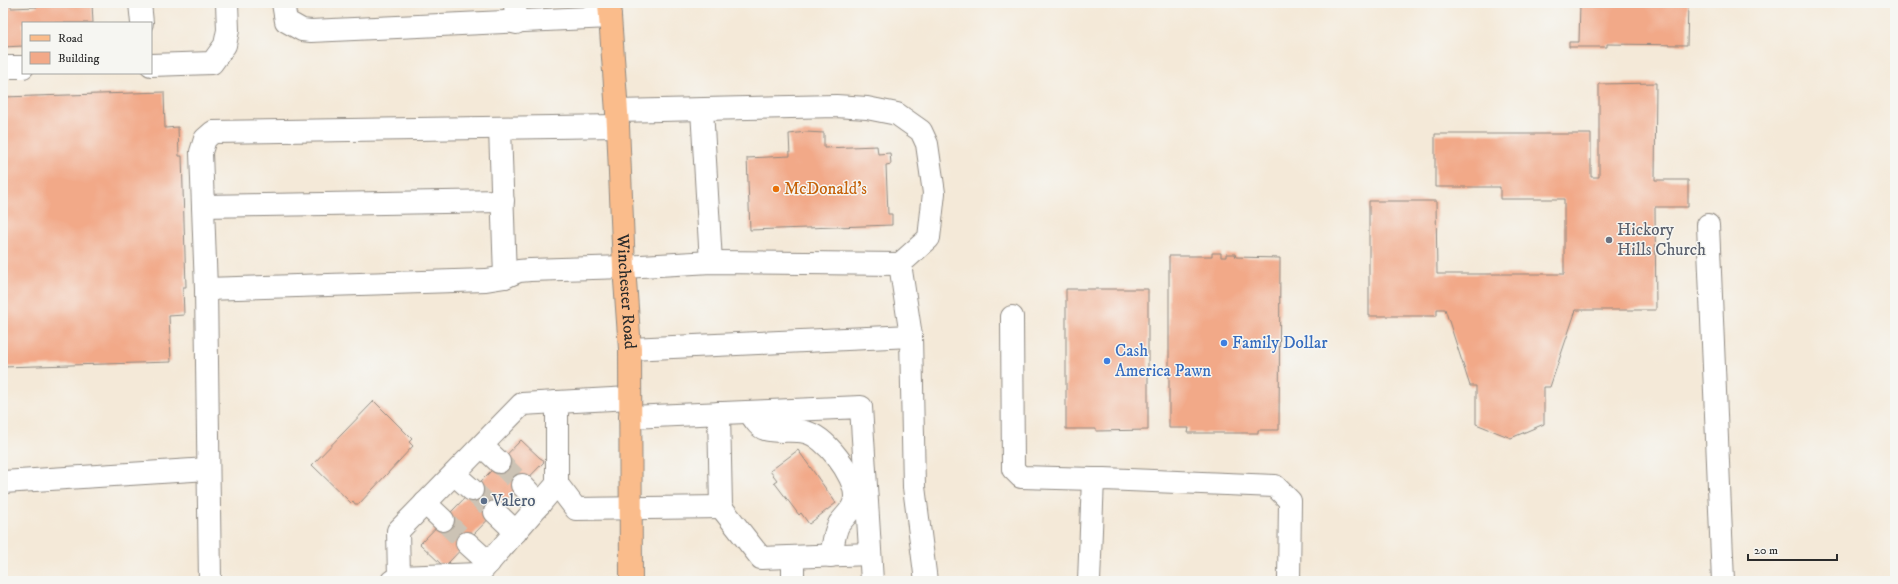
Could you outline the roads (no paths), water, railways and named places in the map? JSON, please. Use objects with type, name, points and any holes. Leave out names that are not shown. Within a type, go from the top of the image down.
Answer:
[{"type":"main road","name":"Winchester Road","points":[[609,10],[618,118],[624,267],[630,349],[631,581]]},
{"type":"lane","points":[[140,3],[142,22]]},
{"type":"lane","points":[[152,65],[212,63],[225,45],[228,30],[227,3]]},
{"type":"lane","points":[[283,3],[286,21],[302,30],[311,31],[515,13],[609,10]]},
{"type":"lane","points":[[3,67],[22,67]]},
{"type":"lane","points":[[206,289],[486,280],[505,277],[530,270],[710,262],[900,264],[930,238],[934,193],[927,144],[921,131],[897,114],[866,108],[836,106],[702,110],[500,128],[213,132],[205,139],[201,152],[206,289],[210,581]]},
{"type":"lane","points":[[702,110],[710,262]]},
{"type":"lane","points":[[500,128],[505,277]]},
{"type":"lane","points":[[203,206],[502,201]]},
{"type":"lane","points":[[1708,226],[1723,581]]},
{"type":"lane","points":[[900,264],[911,336],[914,487],[926,581]]},
{"type":"lane","points":[[1012,317],[1013,469],[1022,477],[1275,486],[1290,501],[1289,581]]},
{"type":"lane","points":[[630,349],[911,336]]},
{"type":"lane","points":[[557,402],[558,484],[576,509],[630,507],[721,507]]},
{"type":"lane","points":[[558,484],[482,573],[395,579],[398,531],[522,404],[557,402],[719,413],[861,407],[872,581]]},
{"type":"lane","points":[[749,412],[758,425],[765,429],[805,432],[818,437],[837,457],[849,475],[855,495],[853,508],[838,525],[831,556]]},
{"type":"lane","points":[[719,413],[721,507],[761,558],[870,554]]},
{"type":"lane","points":[[482,446],[499,462]]},
{"type":"lane","points":[[3,482],[208,469]]},
{"type":"lane","points":[[454,474],[472,490]]},
{"type":"lane","points":[[1089,581],[1093,479]]},
{"type":"lane","points":[[522,485],[540,504]]},
{"type":"lane","points":[[426,504],[443,520]]},
{"type":"lane","points":[[495,512],[516,532]]},
{"type":"lane","points":[[467,543],[482,573]]},
{"type":"lane","points":[[793,558],[793,581]]},
{"type":"tunnel","points":[[499,462],[522,485]]},
{"type":"tunnel","points":[[472,490],[495,512]]},
{"type":"tunnel","points":[[443,520],[467,543]]},
{"type":"place","name":"McDonald's","points":[[776,189]]},
{"type":"place","name":"Hickory Hills Church","points":[[1609,240]]},
{"type":"place","name":"Family Dollar","points":[[1224,343]]},
{"type":"place","name":"Cash America Pawn","points":[[1107,361]]},
{"type":"place","name":"Valero","points":[[484,501]]}]
